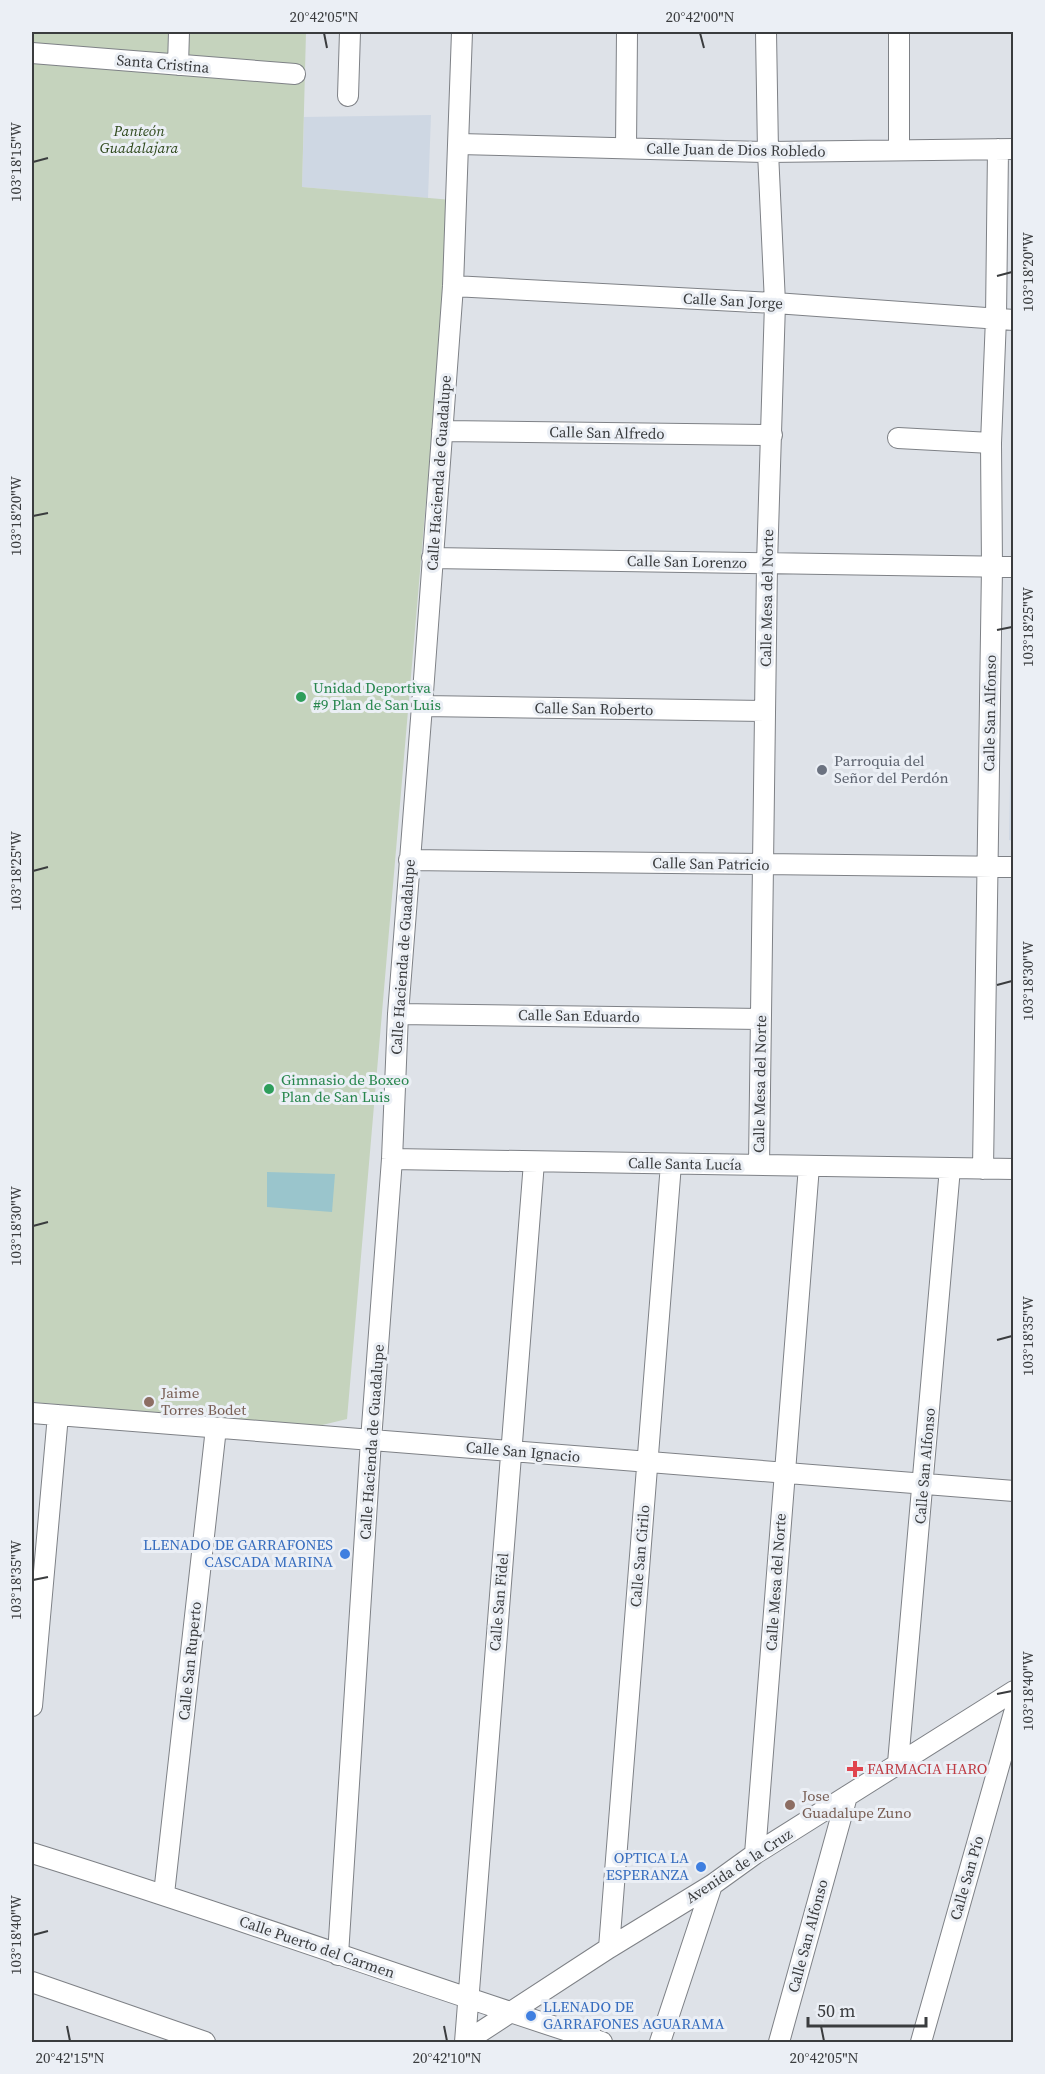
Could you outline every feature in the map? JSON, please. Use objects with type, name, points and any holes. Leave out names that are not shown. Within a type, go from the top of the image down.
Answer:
[{"type":"street","points":[[178,65],[179,32]]},
{"type":"street","points":[[348,96],[350,32]]},
{"type":"street","name":"Calle Hacienda de Guadalupe","points":[[338,1955],[371,1440],[392,1159],[398,1014],[453,286],[462,32]]},
{"type":"street","points":[[626,148],[627,32]]},
{"type":"street","name":"Calle Mesa del Norte","points":[[759,1165],[767,564],[776,303],[768,152],[766,32]]},
{"type":"street","points":[[899,32],[899,150]]},
{"type":"street","name":"Santa Cristina","points":[[32,53],[295,74]]},
{"type":"street","name":"Calle Juan de Dios Robledo","points":[[459,144],[768,152],[1006,149]]},
{"type":"street","name":"Calle San Alfonso","points":[[983,1169],[992,443],[1005,319],[1006,149]]},
{"type":"street","name":"Calle San Jorge","points":[[453,286],[776,303],[1005,319]]},
{"type":"street","name":"Calle San Alfredo","points":[[442,431],[772,435]]},
{"type":"street","points":[[898,438],[992,443]]},
{"type":"street","name":"Calle San Lorenzo","points":[[432,558],[1014,567]]},
{"type":"street","name":"Calle San Roberto","points":[[422,706],[765,711]]},
{"type":"street","name":"Calle San Patricio","points":[[409,860],[1014,867]]},
{"type":"street","name":"Calle San Eduardo","points":[[398,1014],[761,1018]]},
{"type":"street","name":"Calle Santa Lucía","points":[[392,1159],[1014,1169]]},
{"type":"street","name":"Calle San Fidel","points":[[465,2042],[534,1162]]},
{"type":"street","name":"Calle San Cirilo","points":[[609,1948],[671,1164]]},
{"type":"street","name":"Calle Mesa del Norte","points":[[755,1854],[809,1166]]},
{"type":"street","name":"Calle San Alfonso","points":[[898,1763],[950,1168]]},
{"type":"street","name":"Calle San Ignacio","points":[[32,1413],[1014,1491]]},
{"type":"street","points":[[32,1706],[58,1416]]},
{"type":"street","name":"Calle San Ruperto","points":[[164,1894],[216,1428]]},
{"type":"street","name":"Avenida de la Cruz","points":[[465,2042],[1014,1690]]},
{"type":"street","name":"Calle San Pío","points":[[921,2043],[1014,1713]]},
{"type":"street","name":"Calle San Alfonso","points":[[779,2043],[847,1796]]},
{"type":"street","name":"Calle Puerto del Carmen","points":[[32,1853],[164,1894],[602,2043]]},
{"type":"street","points":[[660,2043],[712,1885]]},
{"type":"street","points":[[32,1982],[205,2043]]},
{"type":"shaded area","points":[[431,115],[428,198],[302,187],[304,117]]},
{"type":"shaded area","points":[[1013,603],[1014,841],[1009,840]]},
{"type":"green space","name":"Panteón Guadalajara","points":[[32,32],[306,32],[302,187],[452,200],[347,1419],[314,1427],[32,1402]]},
{"type":"water","points":[[267,1172],[335,1174],[332,1212],[267,1207]]},
{"type":"place","name":"Unidad Deportiva #9 Plan de San Luis","points":[[301,697]]},
{"type":"place","name":"Parroquia del Señor del Perdón","points":[[822,770]]},
{"type":"place","name":"Gimnasio de Boxeo Plan de San Luis","points":[[269,1089]]},
{"type":"place","name":"Jaime Torres Bodet","points":[[149,1402]]},
{"type":"place","name":"LLENADO DE GARRAFONES CASCADA MARINA","points":[[345,1554]]},
{"type":"place","name":"FARMACIA HARO","points":[[855,1769]]},
{"type":"place","name":"Jose Guadalupe Zuno","points":[[790,1805]]},
{"type":"place","name":"OPTICA LA ESPERANZA","points":[[701,1867]]},
{"type":"place","name":"LLENADO DE GARRAFONES AGUARAMA","points":[[531,2016]]}]
